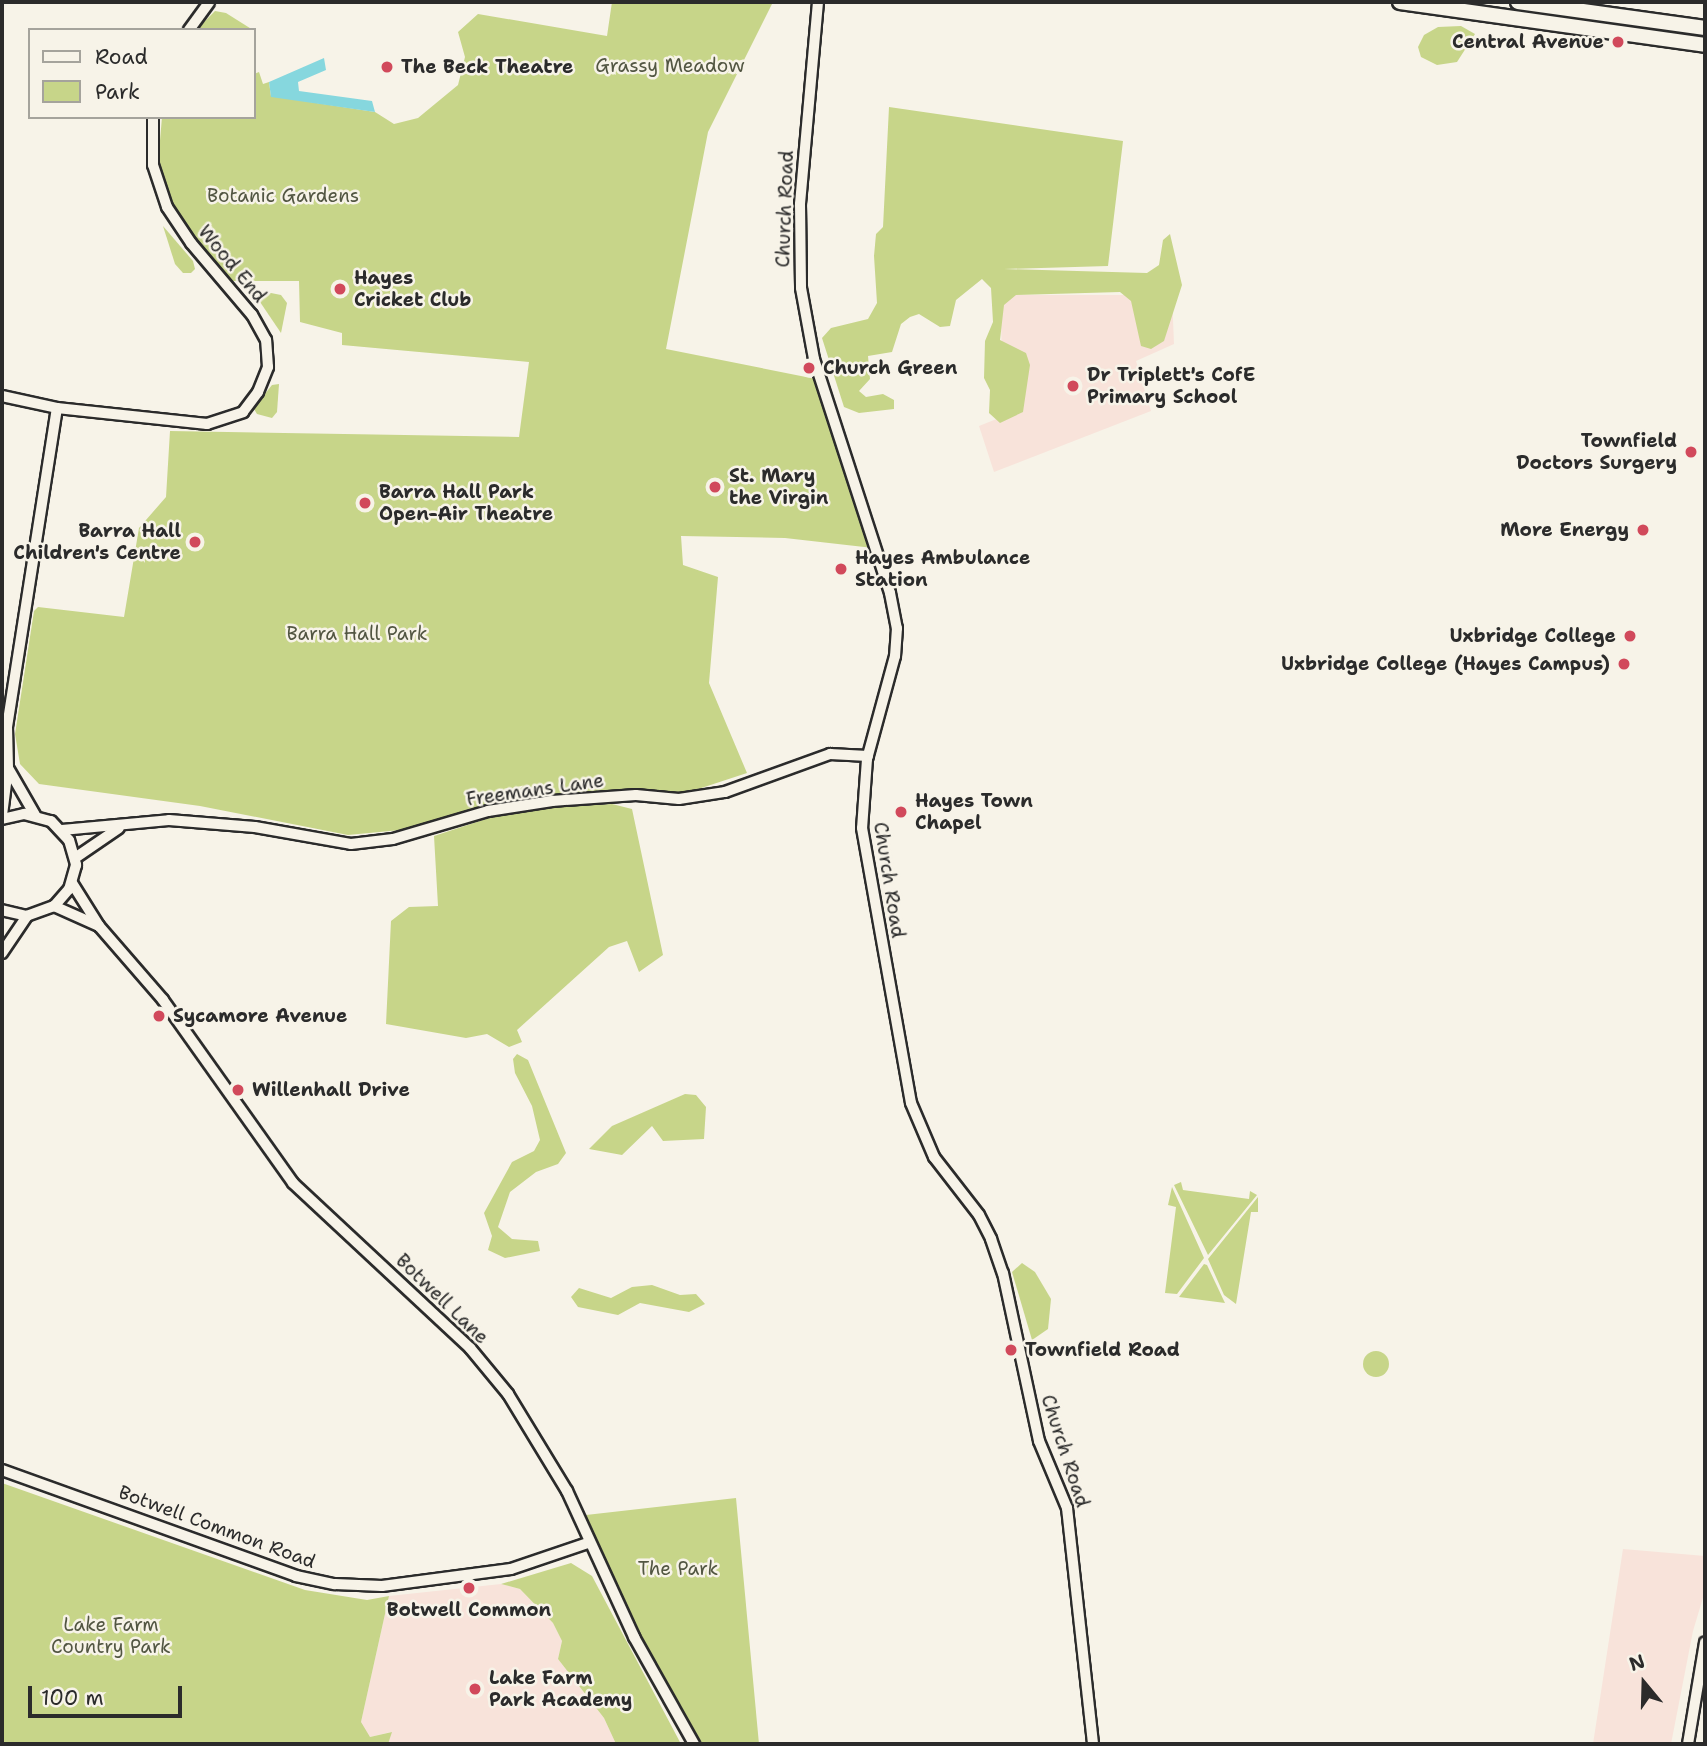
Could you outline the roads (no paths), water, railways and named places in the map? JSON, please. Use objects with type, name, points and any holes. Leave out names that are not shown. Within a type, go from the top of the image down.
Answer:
[{"type":"main road","points":[[1400,2],[1705,45]]},
{"type":"main road","points":[[1518,2],[1705,28]]},
{"type":"street","points":[[190,28],[209,2]]},
{"type":"street","name":"Church Road","points":[[818,2],[800,204],[801,288],[814,359],[890,593],[897,628],[895,656],[868,756],[862,828],[905,1083],[928,1146],[982,1221],[1003,1273],[1039,1441],[1067,1508],[1093,1744]]},
{"type":"street","name":"Wood End","points":[[57,408],[182,424],[227,421],[248,408],[262,385],[269,359],[266,340],[252,315],[191,243],[167,207],[153,165],[153,119]]},
{"type":"street","points":[[2,396],[57,408],[7,727],[8,768],[2,817],[35,815]]},
{"type":"street","name":"Freemans Lane","points":[[62,830],[122,827],[169,820],[255,827],[351,844],[393,839],[488,811],[552,802],[636,796],[680,799],[725,792],[830,754],[868,756]]},
{"type":"street","points":[[2,910],[27,916],[54,906],[72,883],[75,858],[62,830],[35,815],[8,768]]},
{"type":"street","name":"Freemans Lane","points":[[75,858],[122,827]]},
{"type":"street","name":"Botwell Lane","points":[[72,883],[99,926],[149,981],[293,1183],[470,1348],[508,1394],[567,1491],[588,1543],[694,1744]]},
{"type":"street","name":"Botwell Lane","points":[[54,906],[99,926]]},
{"type":"street","points":[[2,953],[27,916]]},
{"type":"street","name":"Botwell Common Road","points":[[2,1470],[296,1576],[335,1584],[391,1585],[511,1569],[588,1543]]},
{"type":"street","points":[[1688,1744],[1705,1642]]},
{"type":"water","points":[[324,58],[326,70],[298,82],[299,91],[372,101],[375,112],[271,97],[269,82]]},
{"type":"place","name":"Central Avenue","points":[[1618,42]]},
{"type":"place","name":"The Beck Theatre","points":[[387,67]]},
{"type":"place","name":"Hayes Cricket Club","points":[[340,289]]},
{"type":"place","name":"Church Green","points":[[809,368]]},
{"type":"place","name":"Dr Triplett's CofE Primary School","points":[[1073,386]]},
{"type":"place","name":"Townfield Doctors Surgery","points":[[1691,452]]},
{"type":"place","name":"St. Mary the Virgin","points":[[715,487]]},
{"type":"place","name":"Barra Hall Park Open-Air Theatre","points":[[365,503]]},
{"type":"place","name":"More Energy","points":[[1643,530]]},
{"type":"place","name":"Barra Hall Children's Centre","points":[[195,542]]},
{"type":"place","name":"Hayes Ambulance Station","points":[[841,569]]},
{"type":"place","name":"Uxbridge College","points":[[1630,636]]},
{"type":"place","name":"Uxbridge College (Hayes Campus)","points":[[1624,664]]},
{"type":"place","name":"Hayes Town Chapel","points":[[901,812]]},
{"type":"place","name":"Sycamore Avenue","points":[[159,1016]]},
{"type":"place","name":"Willenhall Drive","points":[[238,1090]]},
{"type":"place","name":"Townfield Road","points":[[1011,1350]]},
{"type":"place","name":"Botwell Common","points":[[469,1588]]},
{"type":"place","name":"Lake Farm Park Academy","points":[[475,1689]]},
{"type":"park label","name":"Grassy Meadow","points":[[670,66]]},
{"type":"park label","name":"Botanic Gardens","points":[[283,196]]},
{"type":"park label","name":"Barra Hall Park","points":[[357,634]]},
{"type":"park label","name":"The Park","points":[[678,1569]]},
{"type":"park label","name":"Lake Farm Country Park","points":[[111,1636]]}]
